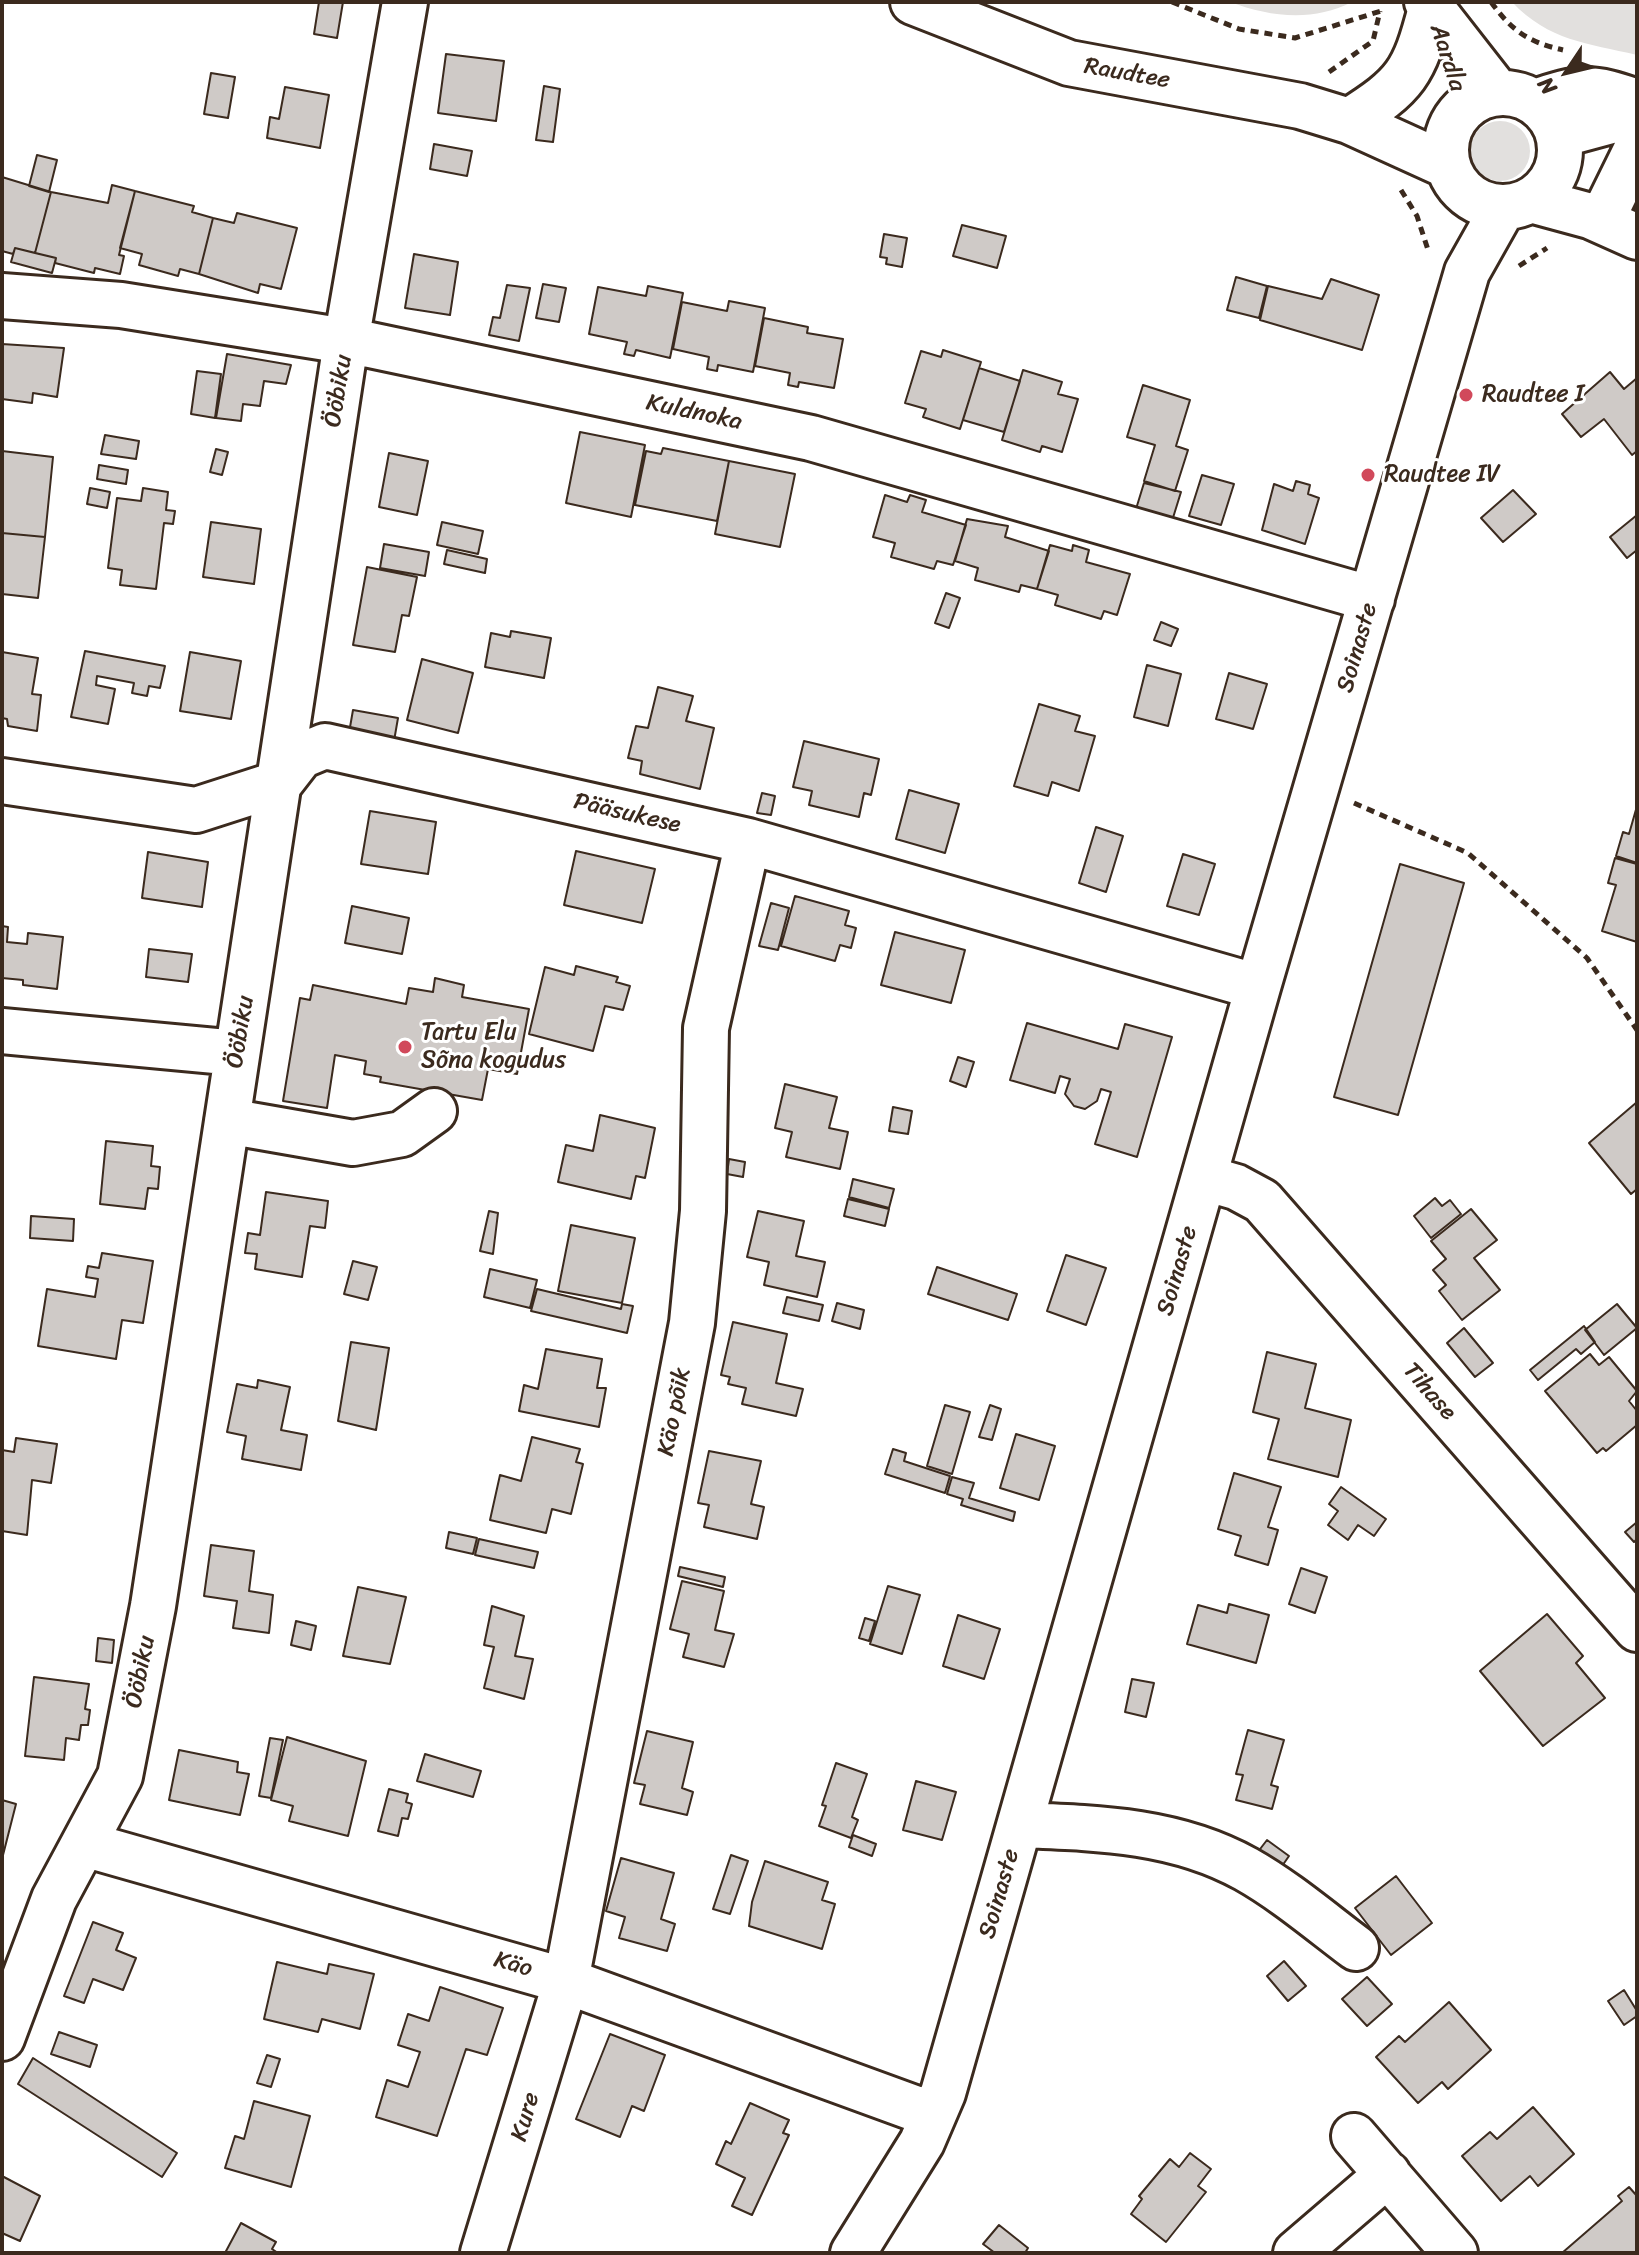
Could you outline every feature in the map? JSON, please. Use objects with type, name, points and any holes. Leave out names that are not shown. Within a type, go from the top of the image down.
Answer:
[{"type":"street","name":"Ööbiku","points":[[2,2038],[54,1899],[120,1776],[123,1761],[153,1606],[346,342],[405,2]]},
{"type":"street","name":"Raudtee","points":[[913,2],[1069,63],[1300,106],[1349,121],[1409,120],[1501,150],[1637,114]]},
{"type":"street","points":[[1349,121],[1393,93],[1417,59],[1415,5]]},
{"type":"street","name":"Aardla","points":[[1415,5],[1501,150],[1628,226]]},
{"type":"street","name":"Raudtee","points":[[1501,150],[1567,90],[1600,89],[1637,102]]},
{"type":"street","points":[[1628,226],[1637,148]]},
{"type":"street","name":"Soinaste","points":[[853,2253],[922,2142],[943,2093],[1258,987],[1501,150]]},
{"type":"street","name":"Kuldnoka","points":[[2,296],[121,305],[346,342],[811,438],[1372,599]]},
{"type":"street","name":"Pääsukese","points":[[280,783],[301,756],[325,746],[748,841],[1258,987]]},
{"type":"street","points":[[2,781],[196,810],[280,783]]},
{"type":"street","name":"Käo põik","points":[[566,1981],[692,1323],[703,1211],[706,1028],[748,841]]},
{"type":"street","points":[[2,1031],[237,1053]]},
{"type":"street","points":[[227,1121],[353,1143],[402,1134],[434,1111]]},
{"type":"street","name":"Tihase","points":[[1205,1178],[1236,1187],[1262,1201],[1637,1629]]},
{"type":"street","points":[[1020,1825],[1146,1833],[1193,1846],[1246,1869],[1356,1948]]},
{"type":"street","name":"Käo","points":[[84,1844],[566,1981],[933,2115]]},
{"type":"street","name":"Kure","points":[[483,2253],[566,1981]]},
{"type":"street","points":[[1354,2136],[1455,2253]]},
{"type":"street","points":[[1296,2253],[1388,2174]]},
{"type":"path","points":[[1172,2],[1239,29],[1295,38],[1380,11],[1415,5]]},
{"type":"path","points":[[1491,2],[1509,27],[1527,40],[1577,53]]},
{"type":"path","points":[[1317,75],[1328,73],[1373,41],[1380,11]]},
{"type":"path","points":[[1512,276],[1519,266],[1549,248],[1561,248]]},
{"type":"path","points":[[1348,800],[1468,853],[1587,958],[1637,1030]]},
{"type":"shaded area","points":[[1230,2],[1352,2],[1322,13],[1291,15],[1260,11]]},
{"type":"shaded area","points":[[1512,2],[1637,2],[1637,55],[1555,33]]},
{"type":"shaded area","points":[[1500,121],[1522,129],[1530,151],[1522,173],[1500,181],[1478,173],[1470,151],[1478,129]]},
{"type":"building","points":[[319,2],[343,2],[337,38],[314,34]]},
{"type":"building","points":[[446,54],[504,61],[496,121],[438,113]]},
{"type":"building","points":[[211,73],[235,77],[228,118],[204,114]]},
{"type":"building","points":[[544,86],[560,89],[553,142],[536,140]]},
{"type":"building","points":[[285,87],[329,95],[320,148],[267,138],[270,117],[279,119]]},
{"type":"building","points":[[434,144],[472,151],[467,176],[430,169]]},
{"type":"building","points":[[37,155],[57,160],[49,192],[29,186]]},
{"type":"building","points":[[2,177],[51,192],[35,253],[15,248],[13,254],[2,251]]},
{"type":"building","points":[[112,185],[135,191],[119,255],[124,256],[120,274],[95,268],[94,273],[55,263],[56,258],[35,253],[51,192],[108,203]]},
{"type":"building","points":[[135,191],[194,206],[192,212],[213,218],[199,274],[180,269],[178,276],[139,265],[142,254],[120,248]]},
{"type":"building","points":[[237,213],[297,228],[281,289],[260,284],[258,293],[199,274],[213,218],[234,223]]},
{"type":"building","points":[[962,225],[1006,236],[997,268],[953,256]]},
{"type":"building","points":[[884,234],[907,238],[902,267],[886,264],[887,258],[880,257]]},
{"type":"building","points":[[15,248],[56,258],[52,273],[11,262]]},
{"type":"building","points":[[414,254],[458,262],[450,315],[405,308]]},
{"type":"building","points":[[1236,277],[1267,286],[1259,318],[1227,310]]},
{"type":"building","points":[[1331,279],[1379,295],[1362,350],[1260,320],[1268,286],[1322,299]]},
{"type":"building","points":[[543,284],[566,288],[559,322],[536,318]]},
{"type":"building","points":[[507,285],[530,288],[519,341],[489,335],[493,317],[500,318]]},
{"type":"building","points":[[648,286],[683,293],[670,358],[636,350],[634,356],[624,354],[627,342],[589,334],[598,287],[646,296]]},
{"type":"building","points":[[729,301],[765,308],[753,372],[718,365],[717,371],[707,369],[709,357],[673,349],[682,302],[727,311]]},
{"type":"building","points":[[764,318],[808,327],[807,333],[843,339],[834,388],[799,382],[798,387],[788,385],[790,373],[755,366]]},
{"type":"building","points":[[2,344],[64,348],[57,397],[33,393],[32,403],[2,399]]},
{"type":"building","points":[[943,350],[981,362],[960,429],[923,417],[926,409],[905,403],[921,351],[941,357]]},
{"type":"building","points":[[227,354],[291,365],[286,384],[264,381],[260,406],[243,404],[241,421],[216,418]]},
{"type":"building","points":[[979,368],[1020,381],[1004,432],[963,420]]},
{"type":"building","points":[[1023,370],[1062,382],[1058,394],[1078,399],[1062,452],[1042,446],[1040,452],[1002,440]]},
{"type":"building","points":[[197,371],[221,374],[215,418],[191,414]]},
{"type":"building","points":[[1610,372],[1624,389],[1637,378],[1637,451],[1632,455],[1604,419],[1581,437],[1562,414]]},
{"type":"building","points":[[1143,385],[1190,400],[1176,446],[1188,450],[1175,491],[1144,481],[1155,445],[1127,437]]},
{"type":"building","points":[[580,432],[645,445],[631,517],[566,503]]},
{"type":"building","points":[[105,435],[139,441],[136,459],[101,454]]},
{"type":"building","points":[[663,448],[729,461],[717,521],[635,505],[646,451],[661,454]]},
{"type":"building","points":[[216,449],[228,452],[222,475],[210,472]]},
{"type":"building","points":[[2,451],[53,457],[45,537],[2,533]]},
{"type":"building","points":[[389,453],[428,461],[417,515],[379,507]]},
{"type":"building","points":[[729,461],[795,474],[780,547],[715,534]]},
{"type":"building","points":[[99,465],[128,470],[126,484],[97,479]]},
{"type":"building","points":[[1202,475],[1234,484],[1221,525],[1189,516]]},
{"type":"building","points":[[1296,481],[1310,485],[1308,494],[1319,498],[1305,544],[1262,530],[1274,484],[1293,491]]},
{"type":"building","points":[[1144,483],[1181,492],[1172,521],[1136,509]]},
{"type":"building","points":[[90,488],[110,492],[107,508],[87,504]]},
{"type":"building","points":[[143,488],[168,492],[166,510],[175,511],[173,524],[164,523],[156,589],[120,585],[122,570],[108,568],[117,498],[141,501]]},
{"type":"building","points":[[1513,490],[1536,514],[1503,542],[1481,518]]},
{"type":"building","points":[[885,495],[907,502],[910,495],[926,500],[922,512],[966,525],[953,565],[937,561],[934,569],[891,557],[895,543],[873,537]]},
{"type":"building","points":[[1637,515],[1637,550],[1627,558],[1610,537]]},
{"type":"building","points":[[967,519],[1008,526],[1005,537],[1049,551],[1037,589],[1021,585],[1019,592],[975,580],[978,568],[955,561]]},
{"type":"building","points":[[211,522],[261,529],[254,584],[203,577]]},
{"type":"building","points":[[442,522],[483,531],[478,554],[437,545]]},
{"type":"building","points":[[2,533],[45,537],[38,598],[2,594]]},
{"type":"building","points":[[384,544],[429,552],[425,576],[380,568]]},
{"type":"building","points":[[1050,545],[1072,551],[1073,545],[1089,550],[1086,562],[1130,574],[1117,615],[1104,611],[1101,619],[1055,605],[1058,595],[1037,589]]},
{"type":"building","points":[[447,550],[487,559],[485,573],[444,564]]},
{"type":"building","points":[[367,567],[417,577],[409,616],[402,615],[395,652],[353,645]]},
{"type":"building","points":[[946,593],[960,598],[949,628],[935,623]]},
{"type":"building","points":[[1161,622],[1178,629],[1171,646],[1154,640]]},
{"type":"building","points":[[511,631],[551,638],[544,678],[485,667],[491,633],[510,637]]},
{"type":"building","points":[[85,651],[165,666],[160,688],[149,686],[147,696],[132,693],[134,683],[97,676],[96,685],[115,689],[108,724],[71,717]]},
{"type":"building","points":[[2,652],[38,658],[32,694],[41,695],[37,731],[8,726],[7,719],[2,718]]},
{"type":"building","points":[[190,652],[241,661],[231,719],[180,711]]},
{"type":"building","points":[[422,659],[473,673],[458,733],[407,720]]},
{"type":"building","points":[[1147,665],[1181,674],[1168,726],[1134,717]]},
{"type":"building","points":[[1229,673],[1267,684],[1253,729],[1216,719]]},
{"type":"building","points":[[658,687],[693,696],[686,721],[714,728],[700,789],[640,774],[642,761],[628,758],[636,726],[648,728]]},
{"type":"building","points":[[1039,704],[1080,716],[1075,731],[1095,736],[1079,791],[1052,782],[1048,796],[1014,786]]},
{"type":"building","points":[[353,710],[398,718],[394,741],[349,733]]},
{"type":"building","points":[[804,741],[879,759],[871,795],[864,793],[859,817],[809,805],[812,791],[793,787]]},
{"type":"building","points":[[909,790],[959,804],[945,853],[896,839]]},
{"type":"building","points":[[762,793],[775,796],[771,815],[757,813]]},
{"type":"building","points":[[1637,806],[1637,863],[1616,856],[1623,832],[1629,834]]},
{"type":"building","points":[[370,811],[436,822],[428,874],[361,864]]},
{"type":"building","points":[[1096,827],[1123,836],[1106,892],[1079,883]]},
{"type":"building","points":[[576,851],[655,869],[642,923],[564,905]]},
{"type":"building","points":[[148,852],[208,862],[202,907],[142,898]]},
{"type":"building","points":[[1183,854],[1215,864],[1199,915],[1167,906]]},
{"type":"building","points":[[1615,858],[1637,864],[1637,942],[1602,931],[1616,885],[1608,883]]},
{"type":"building","points":[[1400,864],[1464,883],[1398,1115],[1334,1097]]},
{"type":"building","points":[[795,896],[849,911],[845,925],[856,928],[851,948],[840,945],[835,961],[781,946]]},
{"type":"building","points":[[771,903],[789,908],[778,950],[759,946]]},
{"type":"building","points":[[352,906],[409,918],[402,954],[345,943]]},
{"type":"building","points":[[2,926],[8,927],[7,942],[27,944],[28,933],[63,937],[57,989],[23,985],[23,980],[2,978]]},
{"type":"building","points":[[895,932],[965,950],[951,1003],[881,985]]},
{"type":"building","points":[[149,949],[192,954],[188,982],[146,977]]},
{"type":"building","points":[[576,966],[618,977],[616,982],[630,986],[623,1010],[605,1006],[593,1051],[529,1034],[545,967],[574,975]]},
{"type":"building","points":[[435,978],[464,985],[462,997],[529,1009],[517,1074],[488,1069],[482,1100],[380,1082],[381,1077],[364,1074],[366,1061],[335,1055],[327,1108],[283,1101],[300,998],[310,1000],[313,985],[406,1004],[409,988],[433,992]]},
{"type":"building","points":[[1027,1023],[1118,1049],[1125,1024],[1172,1037],[1137,1157],[1095,1144],[1111,1092],[1101,1089],[1097,1101],[1085,1109],[1074,1106],[1065,1094],[1070,1079],[1060,1076],[1055,1093],[1010,1080]]},
{"type":"building","points":[[958,1057],[974,1062],[966,1087],[950,1081]]},
{"type":"building","points":[[785,1084],[837,1097],[829,1128],[848,1132],[840,1169],[786,1157],[792,1132],[775,1128]]},
{"type":"building","points":[[1637,1102],[1637,1189],[1631,1194],[1589,1143]]},
{"type":"building","points":[[893,1107],[912,1111],[908,1134],[889,1131]]},
{"type":"building","points":[[600,1115],[655,1128],[645,1178],[636,1176],[631,1199],[558,1182],[566,1145],[593,1151]]},
{"type":"building","points":[[106,1141],[153,1146],[151,1166],[160,1167],[158,1189],[148,1188],[145,1209],[100,1204]]},
{"type":"building","points":[[729,1159],[745,1162],[743,1177],[727,1174]]},
{"type":"building","points":[[853,1179],[894,1189],[889,1208],[849,1197]]},
{"type":"building","points":[[266,1192],[328,1201],[325,1228],[310,1226],[302,1277],[255,1269],[257,1254],[245,1253],[248,1233],[260,1235]]},
{"type":"building","points":[[1435,1198],[1442,1206],[1450,1200],[1461,1214],[1431,1238],[1414,1216]]},
{"type":"building","points":[[848,1199],[889,1209],[885,1226],[844,1216]]},
{"type":"building","points":[[1471,1209],[1497,1240],[1474,1258],[1500,1290],[1462,1320],[1439,1291],[1446,1285],[1433,1270],[1446,1259],[1431,1241]]},
{"type":"building","points":[[489,1211],[498,1213],[493,1254],[480,1251]]},
{"type":"building","points":[[758,1211],[804,1221],[796,1256],[825,1262],[817,1297],[764,1285],[769,1262],[747,1257]]},
{"type":"building","points":[[31,1216],[74,1219],[73,1241],[30,1238]]},
{"type":"building","points":[[571,1225],[635,1238],[622,1303],[558,1291]]},
{"type":"building","points":[[102,1253],[153,1261],[143,1323],[122,1320],[116,1359],[38,1346],[47,1289],[95,1297],[98,1279],[86,1277],[88,1266],[99,1268]]},
{"type":"building","points":[[1066,1255],[1106,1268],[1086,1325],[1047,1311]]},
{"type":"building","points":[[353,1261],[377,1267],[368,1300],[344,1294]]},
{"type":"building","points":[[937,1267],[1017,1294],[1008,1320],[928,1294]]},
{"type":"building","points":[[490,1269],[537,1280],[530,1308],[484,1297]]},
{"type":"building","points":[[537,1289],[621,1309],[622,1304],[633,1306],[627,1333],[531,1311]]},
{"type":"building","points":[[787,1297],[823,1305],[819,1321],[783,1313]]},
{"type":"building","points":[[837,1303],[864,1310],[860,1329],[832,1321]]},
{"type":"building","points":[[1617,1304],[1637,1328],[1604,1355],[1585,1330]]},
{"type":"building","points":[[733,1322],[787,1334],[776,1383],[803,1389],[796,1416],[742,1404],[746,1388],[728,1384],[730,1377],[721,1375]]},
{"type":"building","points":[[1584,1326],[1595,1342],[1581,1354],[1576,1349],[1538,1380],[1530,1370]]},
{"type":"building","points":[[1464,1328],[1493,1363],[1475,1377],[1447,1343]]},
{"type":"building","points":[[351,1342],[389,1348],[376,1430],[338,1421]]},
{"type":"building","points":[[546,1349],[602,1359],[597,1388],[606,1388],[599,1427],[519,1411],[524,1385],[538,1389]]},
{"type":"building","points":[[1267,1352],[1316,1364],[1305,1408],[1351,1420],[1338,1477],[1268,1459],[1279,1419],[1253,1412]]},
{"type":"building","points":[[1590,1354],[1599,1365],[1609,1357],[1637,1391],[1629,1401],[1637,1411],[1637,1425],[1606,1451],[1603,1448],[1597,1453],[1545,1391]]},
{"type":"building","points":[[258,1380],[290,1387],[281,1430],[307,1435],[301,1470],[242,1459],[246,1436],[227,1432],[237,1384],[257,1388]]},
{"type":"building","points":[[945,1405],[970,1412],[952,1474],[927,1466]]},
{"type":"building","points":[[990,1405],[1001,1409],[992,1440],[979,1437]]},
{"type":"building","points":[[1016,1434],[1055,1446],[1039,1500],[1000,1488]]},
{"type":"building","points":[[532,1437],[580,1449],[576,1462],[583,1464],[571,1514],[552,1509],[546,1533],[490,1520],[500,1475],[521,1481]]},
{"type":"building","points":[[16,1438],[57,1444],[51,1483],[32,1480],[27,1535],[2,1531],[2,1450],[14,1452]]},
{"type":"building","points":[[893,1449],[906,1453],[904,1461],[950,1476],[945,1493],[885,1474]]},
{"type":"building","points":[[709,1451],[761,1461],[751,1504],[764,1507],[757,1539],[704,1527],[709,1505],[698,1503]]},
{"type":"building","points":[[1234,1473],[1281,1487],[1268,1527],[1278,1530],[1268,1565],[1235,1555],[1241,1536],[1218,1529]]},
{"type":"building","points":[[952,1477],[974,1483],[969,1498],[1015,1512],[1013,1521],[961,1505],[963,1499],[947,1494]]},
{"type":"building","points":[[1341,1487],[1386,1519],[1374,1536],[1358,1525],[1348,1540],[1328,1525],[1338,1511],[1329,1504]]},
{"type":"building","points":[[1637,1522],[1637,1539],[1634,1542],[1625,1532]]},
{"type":"building","points":[[449,1532],[477,1538],[473,1554],[446,1548]]},
{"type":"building","points":[[479,1539],[538,1552],[534,1568],[475,1555]]},
{"type":"building","points":[[211,1545],[254,1551],[249,1591],[273,1595],[269,1633],[233,1628],[237,1601],[204,1596]]},
{"type":"building","points":[[680,1567],[725,1577],[723,1587],[678,1576]]},
{"type":"building","points":[[1301,1568],[1327,1577],[1315,1613],[1289,1604]]},
{"type":"building","points":[[682,1581],[724,1591],[715,1630],[734,1634],[724,1667],[683,1657],[689,1634],[670,1629]]},
{"type":"building","points":[[888,1586],[920,1595],[902,1654],[870,1644]]},
{"type":"building","points":[[358,1587],[406,1597],[390,1664],[343,1656]]},
{"type":"building","points":[[1229,1604],[1269,1615],[1256,1663],[1187,1644],[1198,1605],[1227,1613]]},
{"type":"building","points":[[492,1606],[524,1616],[515,1656],[533,1659],[524,1699],[484,1688],[494,1647],[484,1645]]},
{"type":"building","points":[[1547,1614],[1583,1656],[1576,1663],[1605,1698],[1543,1746],[1480,1671]]},
{"type":"building","points":[[958,1615],[1000,1629],[984,1679],[943,1666]]},
{"type":"building","points":[[865,1618],[875,1621],[869,1641],[859,1638]]},
{"type":"building","points":[[296,1621],[316,1626],[311,1650],[291,1645]]},
{"type":"building","points":[[98,1638],[114,1640],[112,1663],[96,1661]]},
{"type":"building","points":[[34,1677],[89,1684],[85,1709],[90,1710],[88,1725],[81,1725],[79,1740],[66,1738],[64,1760],[25,1756]]},
{"type":"building","points":[[1132,1679],[1154,1683],[1146,1717],[1125,1712]]},
{"type":"building","points":[[1248,1730],[1284,1740],[1271,1785],[1278,1787],[1272,1809],[1236,1800],[1243,1775],[1236,1774]]},
{"type":"building","points":[[647,1731],[693,1742],[682,1788],[693,1792],[687,1815],[640,1804],[645,1785],[634,1783]]},
{"type":"building","points":[[287,1737],[366,1761],[348,1836],[289,1821],[293,1806],[271,1800]]},
{"type":"building","points":[[270,1738],[283,1740],[271,1798],[259,1796]]},
{"type":"building","points":[[179,1750],[238,1762],[237,1772],[249,1774],[240,1815],[169,1800]]},
{"type":"building","points":[[425,1754],[481,1771],[473,1797],[417,1781]]},
{"type":"building","points":[[836,1763],[867,1774],[852,1817],[858,1820],[851,1838],[819,1826],[826,1806],[822,1805]]},
{"type":"building","points":[[916,1781],[956,1792],[942,1840],[903,1830]]},
{"type":"building","points":[[389,1789],[408,1794],[406,1802],[412,1804],[408,1819],[402,1818],[398,1836],[378,1831]]},
{"type":"building","points":[[2,1800],[16,1804],[2,1859]]},
{"type":"building","points":[[853,1835],[876,1844],[872,1856],[849,1847]]},
{"type":"building","points":[[1267,1840],[1289,1856],[1280,1869],[1257,1853]]},
{"type":"building","points":[[731,1855],[748,1861],[730,1914],[713,1909]]},
{"type":"building","points":[[621,1858],[674,1873],[661,1919],[675,1924],[667,1951],[619,1938],[625,1917],[606,1911]]},
{"type":"building","points":[[765,1861],[828,1882],[822,1900],[835,1904],[822,1949],[749,1926],[752,1902]]},
{"type":"building","points":[[1396,1876],[1432,1923],[1391,1955],[1355,1908]]},
{"type":"building","points":[[93,1922],[123,1933],[116,1950],[136,1958],[123,1990],[93,1979],[84,2003],[64,1996]]},
{"type":"building","points":[[1284,1961],[1306,1986],[1288,2001],[1267,1976]]},
{"type":"building","points":[[277,1962],[327,1974],[329,1964],[374,1974],[360,2029],[322,2019],[318,2032],[264,2019]]},
{"type":"building","points":[[1367,1977],[1392,2004],[1367,2026],[1342,1999]]},
{"type":"building","points":[[440,1987],[503,2008],[487,2055],[466,2049],[437,2136],[376,2117],[387,2080],[408,2087],[420,2052],[398,2045],[408,2014],[429,2021]]},
{"type":"building","points":[[1624,1990],[1637,2016],[1624,2025],[1608,2001]]},
{"type":"building","points":[[1449,2002],[1491,2050],[1448,2089],[1442,2082],[1418,2103],[1376,2057],[1399,2036],[1405,2042]]},
{"type":"building","points":[[59,2032],[97,2045],[90,2067],[51,2054]]},
{"type":"building","points":[[610,2034],[665,2055],[644,2111],[632,2106],[620,2137],[576,2119]]},
{"type":"building","points":[[267,2055],[280,2059],[271,2087],[257,2083]]},
{"type":"building","points":[[33,2058],[177,2153],[162,2177],[18,2084]]},
{"type":"building","points":[[254,2101],[310,2116],[291,2187],[225,2168],[235,2136],[244,2139]]},
{"type":"building","points":[[750,2103],[789,2120],[783,2133],[789,2135],[752,2215],[732,2206],[745,2178],[716,2164],[726,2141],[731,2144]]},
{"type":"building","points":[[1533,2107],[1574,2154],[1538,2186],[1530,2176],[1501,2201],[1462,2156],[1490,2132],[1497,2139]]},
{"type":"building","points":[[1190,2153],[1211,2169],[1198,2186],[1206,2192],[1166,2242],[1131,2214],[1142,2199],[1139,2196],[1170,2159],[1179,2167]]},
{"type":"building","points":[[2,2176],[40,2196],[20,2241],[2,2233]]},
{"type":"building","points":[[1629,2187],[1637,2196],[1637,2253],[1562,2253],[1622,2201],[1618,2196]]},
{"type":"building","points":[[241,2223],[276,2242],[272,2249],[278,2253],[225,2253]]},
{"type":"building","points":[[999,2225],[1028,2248],[1025,2253],[995,2253],[983,2244]]},
{"type":"place","name":"Raudtee I","points":[[1466,395]]},
{"type":"place","name":"Raudtee IV","points":[[1368,475]]},
{"type":"place","name":"Tartu Elu Sõna kogudus","points":[[405,1047]]}]
